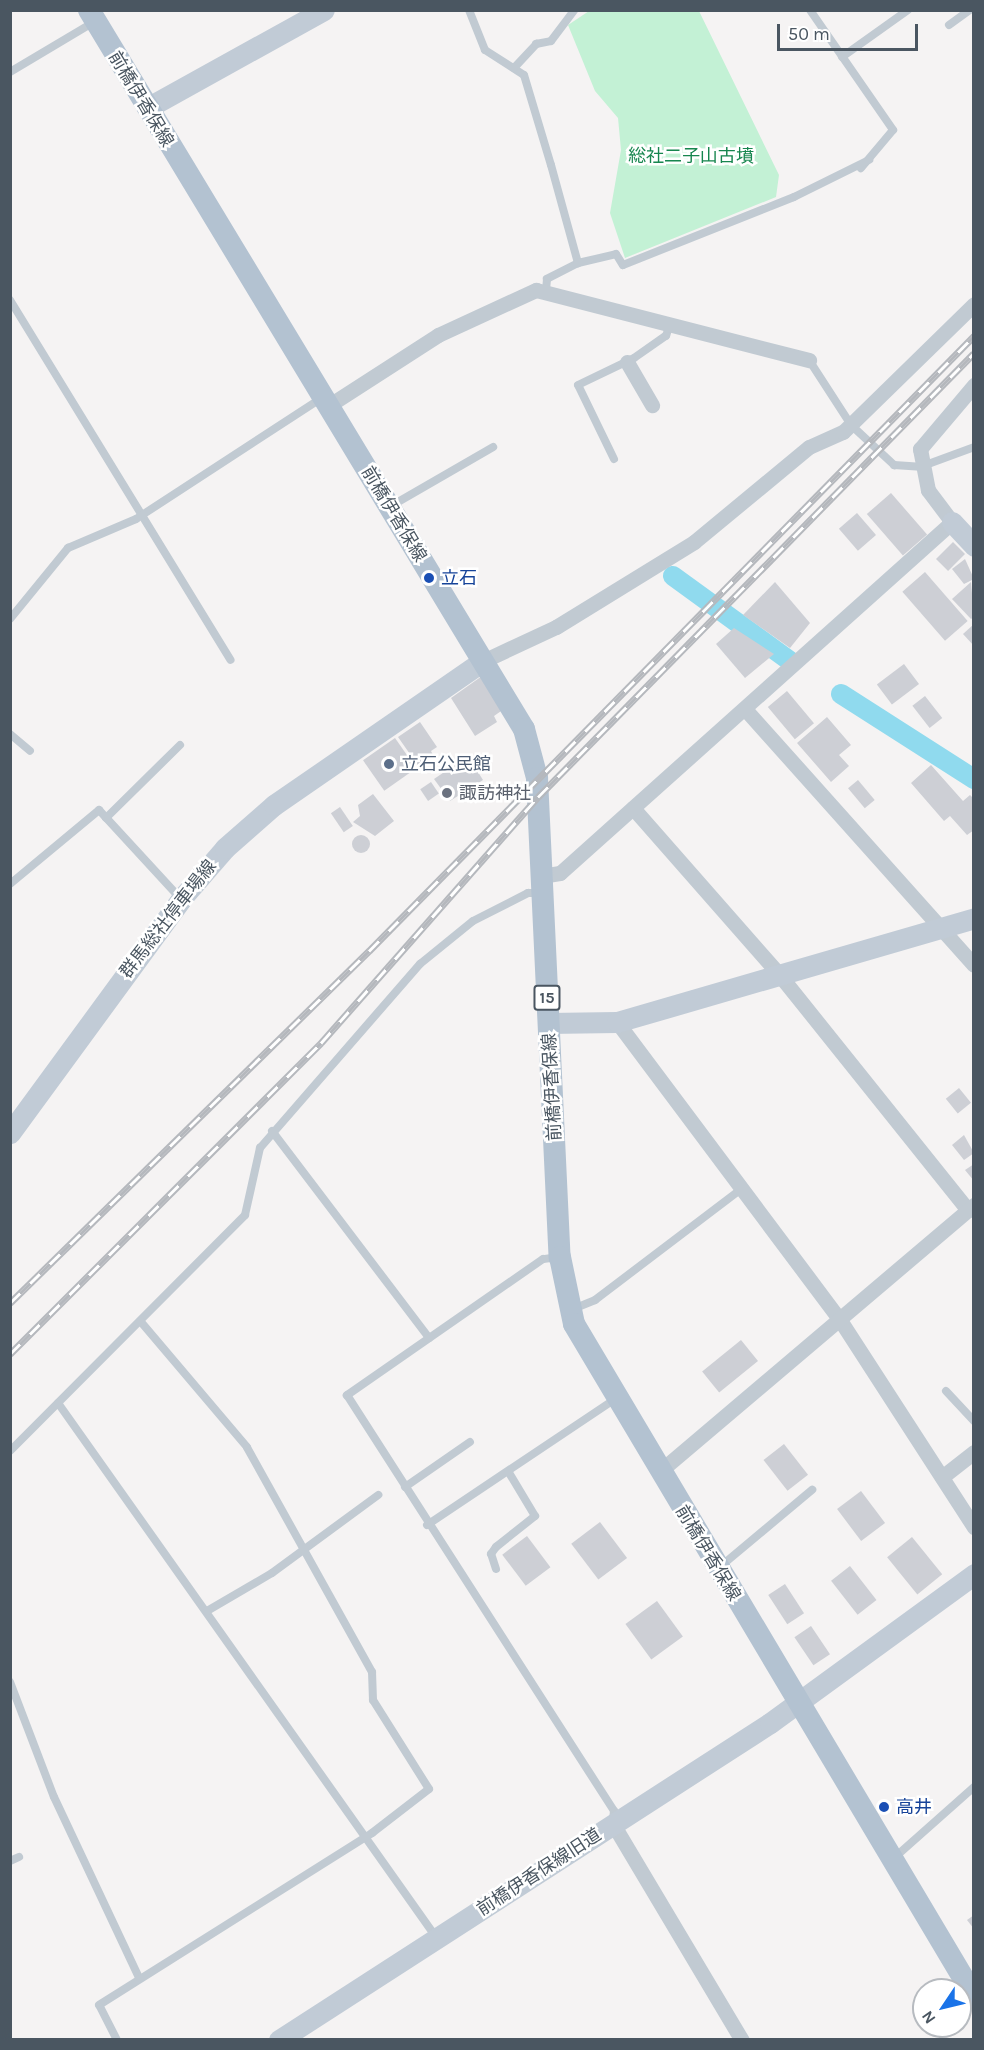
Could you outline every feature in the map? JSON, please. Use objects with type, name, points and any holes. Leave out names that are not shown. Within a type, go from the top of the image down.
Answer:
[{"type":"main road","name":"前橋伊香保線","points":[[92,16],[530,742],[541,885],[560,1257],[569,1310],[582,1346],[974,1996]]},
{"type":"street","points":[[147,108],[324,10]]},
{"type":"street","points":[[325,402],[474,315],[519,294],[546,290],[809,360]]},
{"type":"street","points":[[483,661],[498,658],[663,563],[809,447],[851,425],[974,304]]},
{"type":"street","points":[[627,362],[652,405]]},
{"type":"street","points":[[974,385],[922,443],[920,467],[952,522],[974,546]]},
{"type":"street","points":[[541,885],[560,873],[952,522]]},
{"type":"street","name":"群馬総社停車場線","points":[[10,1132],[181,899],[225,848],[274,805],[483,661]]},
{"type":"street","points":[[745,709],[974,965]]},
{"type":"street","points":[[633,808],[778,973],[971,1208],[659,1472]]},
{"type":"street","points":[[548,1023],[617,1022],[778,973],[974,918]]},
{"type":"street","points":[[617,1022],[840,1320],[974,1527]]},
{"type":"street","points":[[942,1477],[974,1452]]},
{"type":"street","name":"前橋伊香保線旧道","points":[[279,2040],[798,1703],[974,1574]]},
{"type":"street","points":[[613,1824],[742,2040]]},
{"type":"lane","points":[[469,10],[485,50],[524,75],[578,263]]},
{"type":"lane","points":[[514,68],[536,44],[551,41],[574,10]]},
{"type":"lane","points":[[810,10],[893,130],[861,168]]},
{"type":"lane","points":[[842,57],[908,10]]},
{"type":"lane","points":[[949,25],[970,10]]},
{"type":"lane","points":[[10,72],[92,16]]},
{"type":"lane","points":[[546,290],[548,279],[578,263],[616,254],[623,265],[794,197],[869,160]]},
{"type":"lane","points":[[10,300],[231,660]]},
{"type":"lane","points":[[614,459],[578,385],[627,362],[666,336],[670,322]]},
{"type":"lane","points":[[809,360],[851,425],[894,465],[920,467],[974,447]]},
{"type":"lane","points":[[10,619],[68,548],[142,515],[325,402]]},
{"type":"lane","points":[[389,507],[493,447]]},
{"type":"lane","points":[[10,734],[30,752]]},
{"type":"lane","points":[[106,818],[180,745]]},
{"type":"lane","points":[[10,884],[90,814],[99,810],[181,899]]},
{"type":"lane","points":[[10,1451],[141,1322],[245,1215],[252,1162],[272,1131],[444,941],[486,914],[541,885]]},
{"type":"lane","points":[[272,1131],[429,1338]]},
{"type":"lane","points":[[569,1310],[595,1300],[741,1189]]},
{"type":"lane","points":[[560,1257],[543,1259],[347,1395],[427,1525],[614,1811],[613,1824]]},
{"type":"lane","points":[[117,2040],[99,2005],[364,1836],[424,1795],[428,1785],[376,1705],[372,1672],[302,1550],[247,1447],[141,1322]]},
{"type":"lane","points":[[946,1391],[974,1421]]},
{"type":"lane","points":[[427,1525],[615,1399]]},
{"type":"lane","points":[[58,1403],[207,1611],[436,1939]]},
{"type":"lane","points":[[405,1487],[470,1442]]},
{"type":"lane","points":[[496,1569],[491,1554],[496,1547],[535,1516],[508,1471]]},
{"type":"lane","points":[[717,1568],[812,1490]]},
{"type":"lane","points":[[207,1611],[302,1550],[378,1495]]},
{"type":"lane","points":[[10,1682],[54,1797],[139,1978]]},
{"type":"lane","points":[[891,1861],[974,1787]]},
{"type":"green space","name":"総社二子山古墳","points":[[589,11],[699,11],[779,175],[776,197],[625,258],[610,213],[621,150],[618,118],[595,91],[568,25]]},
{"type":"building","points":[[891,493],[927,535],[903,556],[867,514]]},
{"type":"building","points":[[857,513],[876,535],[858,551],[839,529]]},
{"type":"building","points":[[953,542],[965,554],[948,571],[936,559]]},
{"type":"building","points":[[965,559],[974,579],[964,584],[952,569]]},
{"type":"building","points":[[925,572],[968,621],[945,641],[902,592]]},
{"type":"building","points":[[775,582],[810,623],[790,648],[743,615]]},
{"type":"building","points":[[971,582],[974,617],[971,619],[952,599]]},
{"type":"building","points":[[974,624],[974,646],[963,634]]},
{"type":"building","points":[[734,628],[774,654],[745,678],[716,644]]},
{"type":"building","points":[[904,664],[919,684],[892,704],[877,684]]},
{"type":"building","points":[[482,676],[504,709],[494,716],[497,722],[475,736],[451,698]]},
{"type":"building","points":[[787,691],[814,723],[795,739],[768,707]]},
{"type":"building","points":[[925,696],[942,718],[930,728],[912,706]]},
{"type":"building","points":[[827,717],[851,745],[839,755],[849,766],[831,782],[797,743]]},
{"type":"building","points":[[420,722],[437,747],[431,751],[434,757],[419,767],[398,737]]},
{"type":"building","name":"立石公民館","points":[[395,738],[416,768],[384,791],[363,760]]},
{"type":"building","points":[[462,760],[473,764],[483,780],[450,801],[434,779]]},
{"type":"building","points":[[931,765],[963,801],[970,795],[974,799],[974,830],[967,835],[950,816],[944,821],[911,783]]},
{"type":"building","points":[[858,780],[875,800],[865,808],[848,788]]},
{"type":"building","points":[[431,782],[439,794],[428,801],[420,789]]},
{"type":"building","points":[[373,794],[394,821],[375,836],[353,822],[360,816],[358,805]]},
{"type":"building","points":[[340,807],[353,826],[344,832],[331,813]]},
{"type":"building","points":[[361,835],[367,838],[370,844],[367,850],[361,853],[355,850],[352,844],[355,838]]},
{"type":"building","points":[[959,1088],[971,1103],[958,1113],[946,1099]]},
{"type":"building","points":[[964,1135],[974,1153],[964,1160],[952,1145]]},
{"type":"building","points":[[974,1164],[974,1181],[965,1170]]},
{"type":"building","points":[[741,1340],[758,1361],[719,1392],[702,1371]]},
{"type":"building","points":[[784,1444],[808,1475],[788,1491],[764,1460]]},
{"type":"building","points":[[861,1491],[885,1523],[861,1541],[837,1509]]},
{"type":"building","points":[[600,1522],[627,1558],[598,1580],[571,1544]]},
{"type":"building","points":[[527,1536],[550,1567],[526,1586],[502,1555]]},
{"type":"building","points":[[912,1537],[942,1574],[917,1594],[887,1557]]},
{"type":"building","points":[[850,1566],[876,1600],[858,1615],[831,1581]]},
{"type":"building","points":[[785,1584],[804,1613],[787,1624],[768,1595]]},
{"type":"building","points":[[657,1601],[683,1637],[651,1660],[625,1624]]},
{"type":"building","points":[[811,1626],[830,1654],[813,1665],[794,1637]]},
{"type":"building","points":[[974,1915],[974,1929],[967,1920]]},
{"type":"waterway","points":[[673,576],[790,661]]},
{"type":"waterway","points":[[841,694],[974,779]]},
{"type":"railway","points":[[10,1303],[369,951],[974,336]]},
{"type":"railway","points":[[10,1354],[321,1043],[538,797],[974,353]]},
{"type":"place","name":"立石","points":[[429,578]]},
{"type":"place","name":"立石公民館","points":[[389,764]]},
{"type":"place","name":"諏訪神社","points":[[447,793]]},
{"type":"place","name":"高井","points":[[884,1807]]}]
